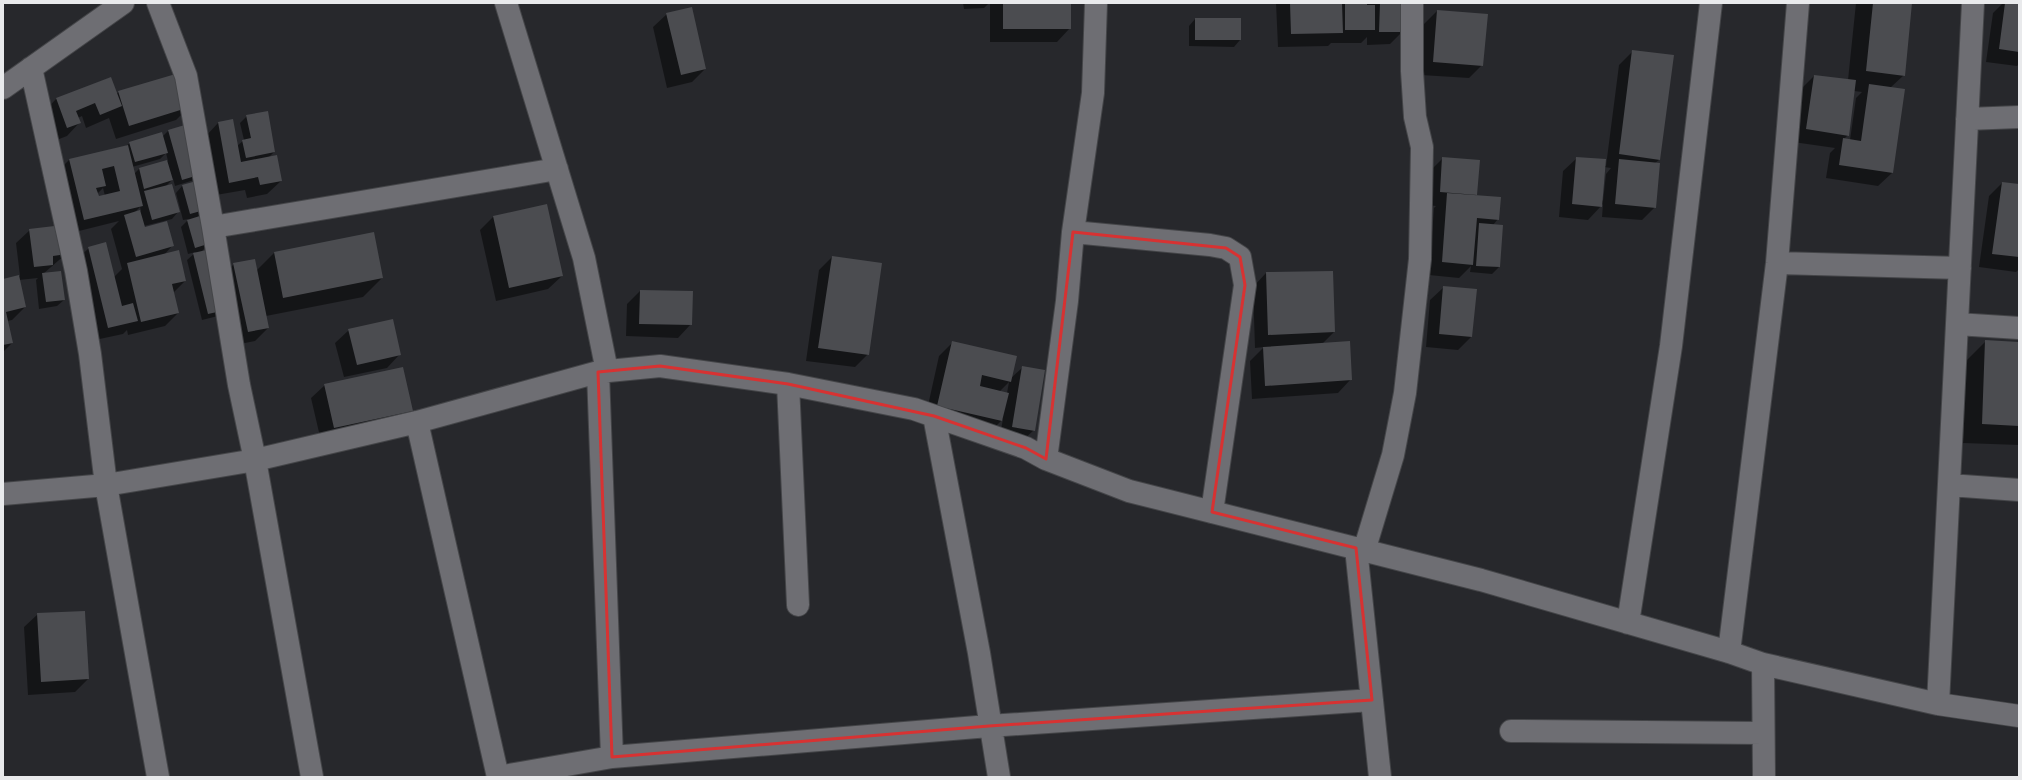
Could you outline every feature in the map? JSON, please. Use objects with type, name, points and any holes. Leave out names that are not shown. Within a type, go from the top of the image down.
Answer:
[{"type":"street","points":[[3,88],[122,3]]},
{"type":"street","points":[[158,3],[186,76],[239,385],[255,460],[312,777]]},
{"type":"street","points":[[506,3],[584,258],[603,372],[612,757]]},
{"type":"street","points":[[1046,459],[1067,301],[1073,232],[1093,93],[1096,3]]},
{"type":"street","points":[[1380,777],[1372,700],[1360,549],[1393,455],[1405,393],[1420,259],[1422,147],[1415,117],[1412,71],[1412,3]]},
{"type":"street","points":[[1628,623],[1671,346],[1711,3]]},
{"type":"street","points":[[1729,652],[1776,263],[1798,3]]},
{"type":"street","points":[[1938,704],[1973,3]]},
{"type":"street","points":[[31,68],[76,271],[90,354],[106,485],[158,777]]},
{"type":"street","points":[[1967,118],[2019,117]]},
{"type":"street","points":[[213,227],[557,168]]},
{"type":"street","points":[[1073,232],[1186,244],[1210,244],[1226,248],[1240,257],[1244,285],[1212,512]]},
{"type":"street","points":[[1776,263],[1960,268]]},
{"type":"street","points":[[1957,324],[2019,328]]},
{"type":"street","points":[[3,494],[106,485],[255,460],[417,422],[603,372],[660,366],[788,384],[914,409],[1026,448],[1046,459],[1129,491],[1481,580],[1729,652],[1763,664],[1938,704],[2019,716]]},
{"type":"street","points":[[788,384],[798,605]]},
{"type":"street","points":[[934,416],[979,653],[989,726],[999,777]]},
{"type":"street","points":[[417,422],[498,777],[612,757],[989,726],[1372,700]]},
{"type":"street","points":[[1949,485],[2019,490]]},
{"type":"street","points":[[1763,664],[1764,777]]},
{"type":"street","points":[[1512,731],[1763,733]]},
{"type":"highlighted area","points":[[1073,232],[1226,248],[1240,257],[1245,285],[1212,512],[1356,548],[1372,700],[989,726],[612,757],[598,372],[660,366],[788,384],[934,416],[1026,448],[1046,459]]},
{"type":"building","points":[[1003,3],[1071,3],[1071,29],[1003,29]]},
{"type":"building","points":[[1290,3],[1342,3],[1343,33],[1291,34]]},
{"type":"building","points":[[1345,3],[1367,3],[1367,5],[1375,5],[1375,30],[1345,30]]},
{"type":"building","points":[[1380,3],[1404,3],[1404,32],[1379,32]]},
{"type":"building","points":[[1873,3],[1912,3],[1905,76],[1866,71]]},
{"type":"building","points":[[2005,3],[2019,3],[2019,52],[1999,49]]},
{"type":"building","points":[[692,7],[706,69],[681,75],[666,13]]},
{"type":"building","points":[[1437,10],[1488,14],[1483,66],[1433,62]]},
{"type":"building","points":[[1195,18],[1241,18],[1241,40],[1195,40]]},
{"type":"building","points":[[1632,50],[1674,55],[1660,160],[1619,154]]},
{"type":"building","points":[[179,73],[190,107],[129,126],[118,91]]},
{"type":"building","points":[[1814,75],[1856,80],[1849,136],[1806,129]]},
{"type":"building","points":[[111,77],[122,106],[100,115],[95,103],[76,111],[81,123],[67,128],[56,98]]},
{"type":"building","points":[[1869,84],[1905,89],[1893,173],[1839,165],[1843,138],[1861,141]]},
{"type":"building","points":[[268,111],[275,152],[246,158],[242,140],[251,138],[246,115]]},
{"type":"building","points":[[233,119],[241,162],[277,155],[282,181],[260,185],[258,177],[229,183],[218,122]]},
{"type":"building","points":[[188,124],[202,174],[182,180],[168,130]]},
{"type":"building","points":[[162,132],[168,153],[135,162],[129,142]]},
{"type":"building","points":[[128,145],[143,206],[84,220],[69,159]],"holes":[[[114,166],[120,191],[99,196],[96,188],[106,186],[102,169]]]},
{"type":"building","points":[[1442,157],[1480,160],[1477,195],[1440,192]]},
{"type":"building","points":[[1576,157],[1606,159],[1602,207],[1572,204]]},
{"type":"building","points":[[1619,159],[1660,163],[1656,208],[1615,204]]},
{"type":"building","points":[[167,160],[173,180],[144,189],[139,168]]},
{"type":"building","points":[[200,180],[208,209],[190,214],[182,185]]},
{"type":"building","points":[[2002,182],[2019,184],[2019,257],[1992,254]]},
{"type":"building","points":[[172,184],[180,212],[152,220],[144,191]]},
{"type":"building","points":[[1447,193],[1501,197],[1499,220],[1477,218],[1473,265],[1442,262]]},
{"type":"building","points":[[547,204],[563,276],[509,288],[493,216]]},
{"type":"building","points":[[140,210],[145,227],[167,221],[174,246],[136,257],[124,215]]},
{"type":"building","points":[[203,215],[211,243],[195,248],[187,220]]},
{"type":"building","points":[[1479,223],[1503,225],[1500,267],[1476,266]]},
{"type":"building","points":[[63,225],[67,254],[53,256],[53,265],[34,267],[29,229]]},
{"type":"building","points":[[374,232],[383,278],[283,298],[274,252]]},
{"type":"building","points":[[106,242],[122,306],[133,303],[138,321],[108,328],[88,247]]},
{"type":"building","points":[[211,249],[226,310],[208,314],[193,253]]},
{"type":"building","points":[[179,250],[186,281],[172,284],[179,313],[141,322],[127,263]]},
{"type":"building","points":[[832,256],[882,263],[869,355],[818,348]]},
{"type":"building","points":[[255,259],[269,328],[248,332],[233,263]]},
{"type":"building","points":[[61,271],[65,300],[46,302],[42,273]]},
{"type":"building","points":[[1333,271],[1335,332],[1268,335],[1266,272]]},
{"type":"building","points":[[19,275],[26,307],[6,312],[13,343],[3,345],[3,279]]},
{"type":"building","points":[[1443,286],[1477,289],[1472,337],[1439,334]]},
{"type":"building","points":[[640,290],[693,291],[692,325],[639,324]]},
{"type":"building","points":[[393,319],[401,355],[357,365],[348,329]]},
{"type":"building","points":[[1985,340],[2019,342],[2019,426],[1982,424]]},
{"type":"building","points":[[952,341],[1017,356],[1011,382],[982,375],[980,386],[1009,393],[1002,421],[937,406]]},
{"type":"building","points":[[1350,341],[1352,380],[1265,386],[1263,347]]},
{"type":"building","points":[[1022,366],[1045,370],[1035,431],[1012,427]]},
{"type":"building","points":[[403,367],[413,411],[334,428],[324,384]]},
{"type":"building","points":[[85,611],[89,679],[41,682],[37,613]]}]
